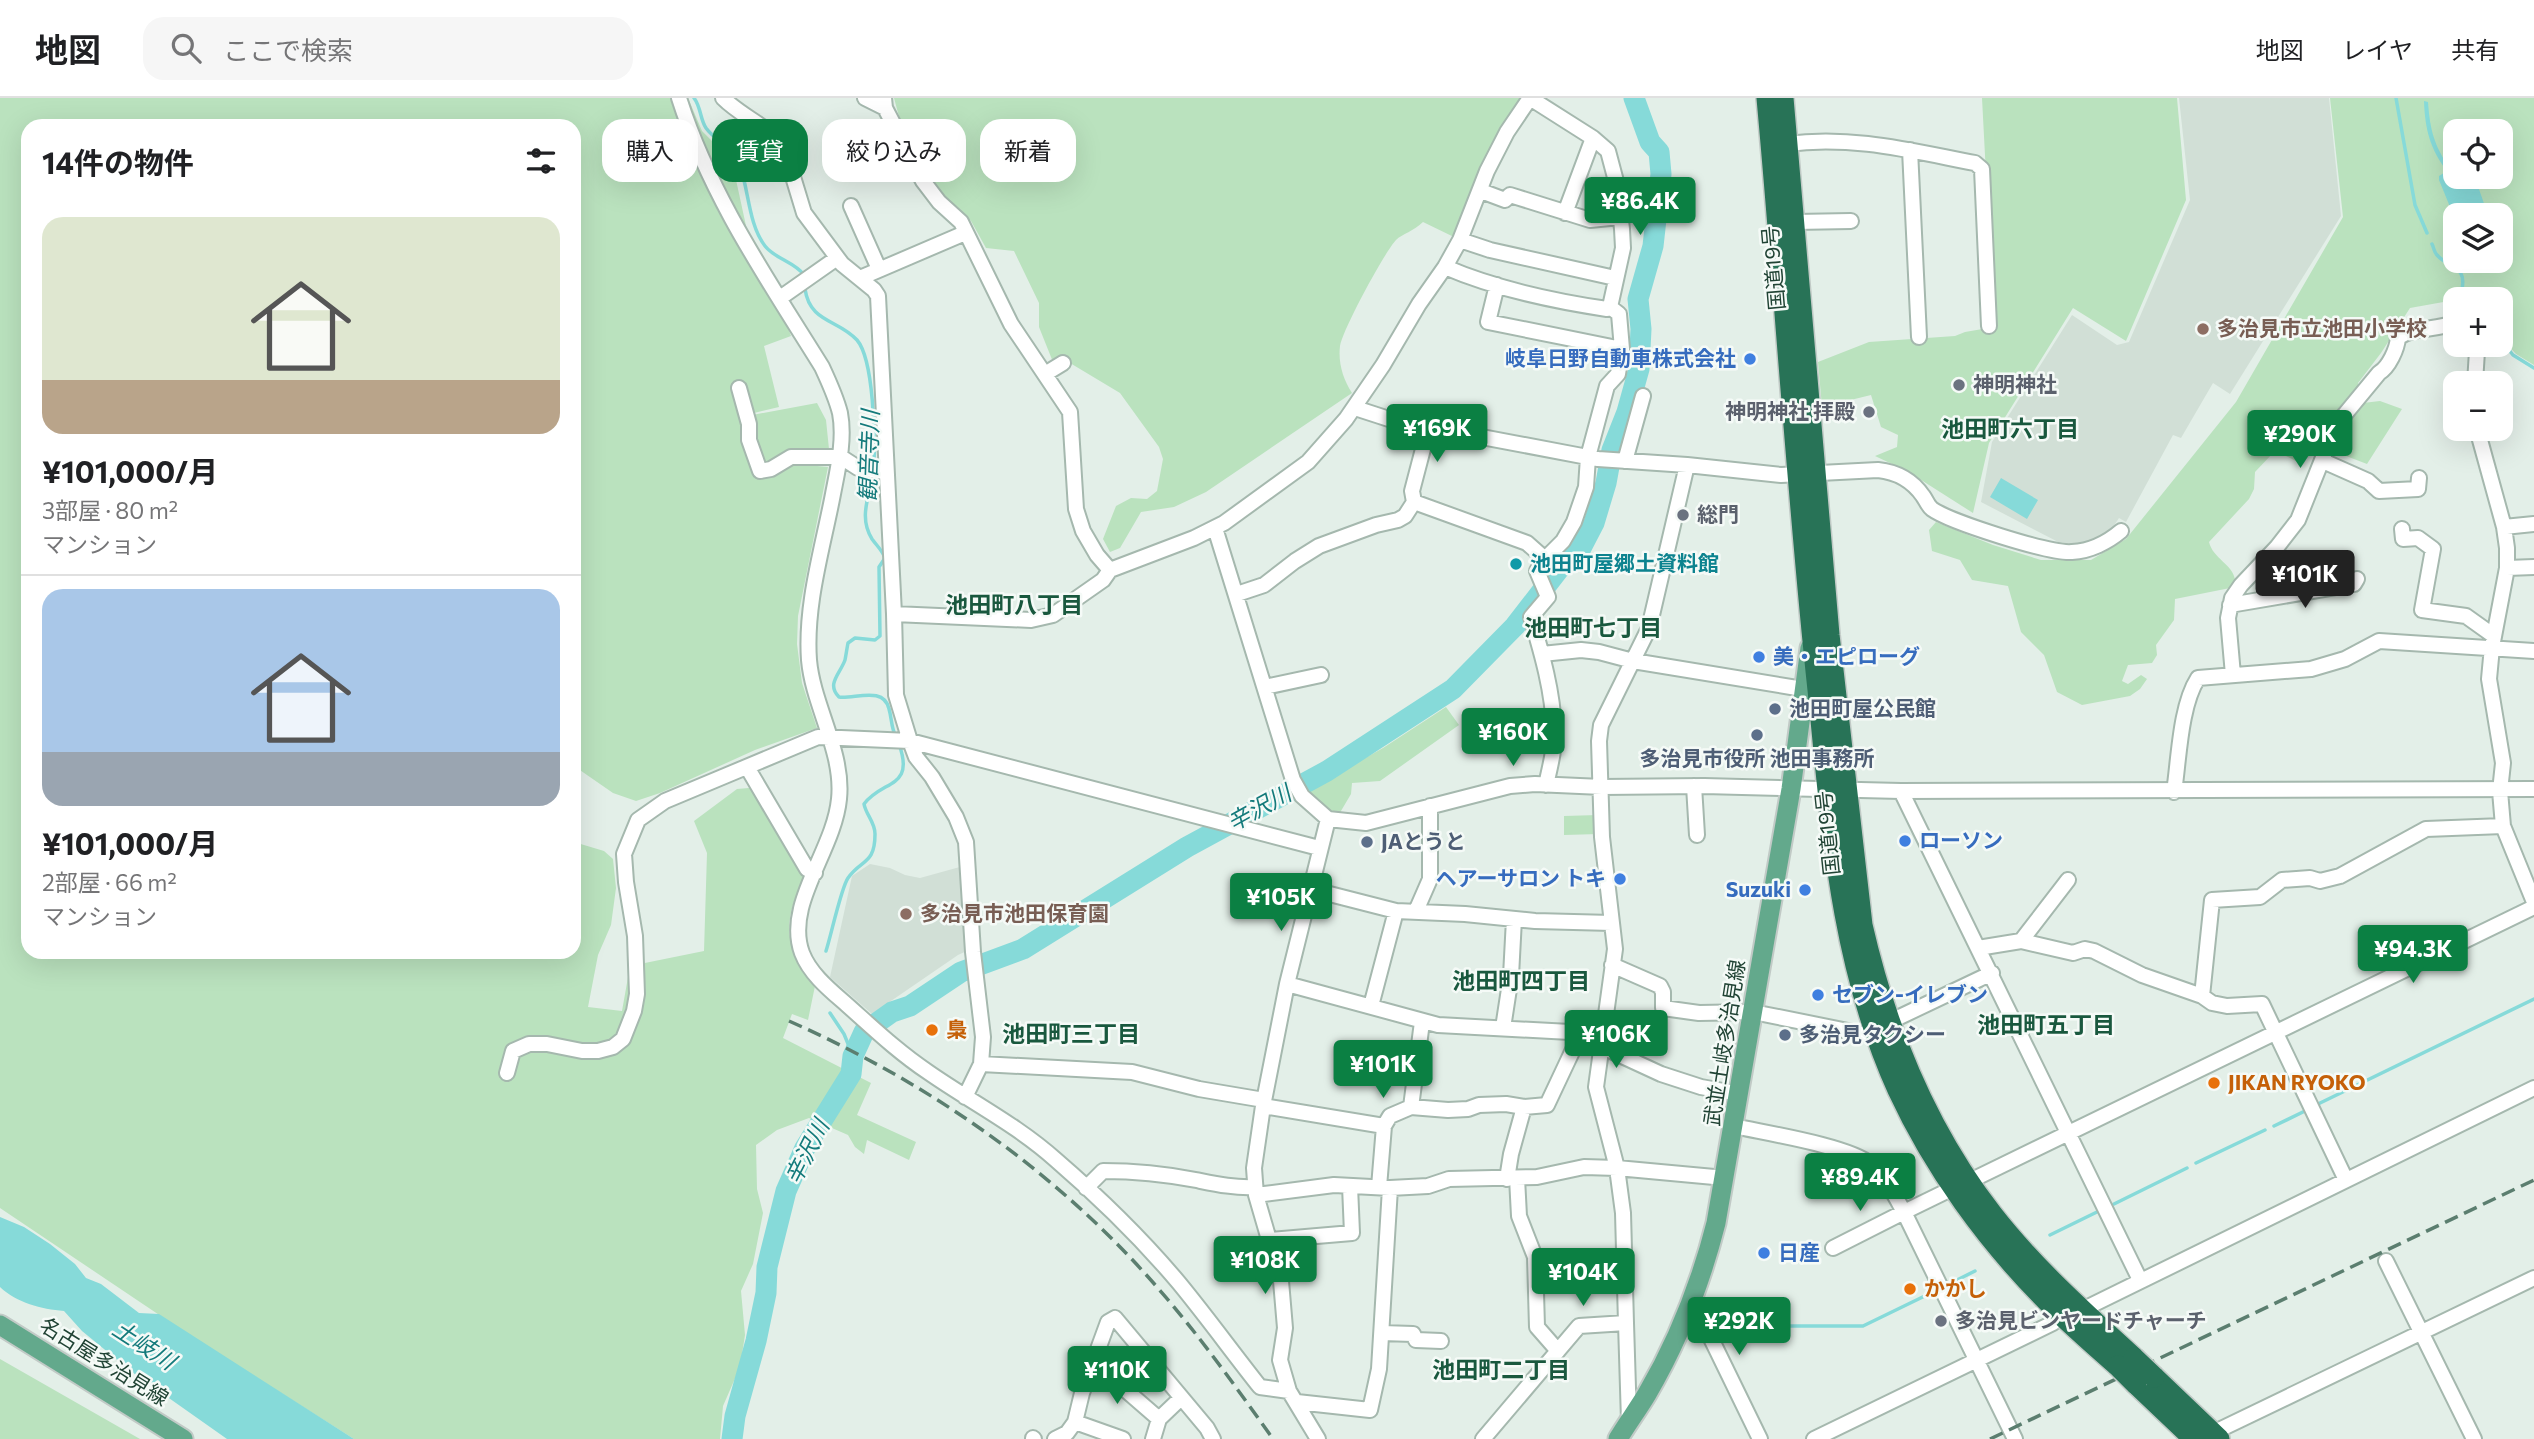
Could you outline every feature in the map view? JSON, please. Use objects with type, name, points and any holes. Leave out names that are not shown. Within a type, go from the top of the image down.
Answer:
[{"type":"highway","name":"国道19号","points":[[1766,98],[1807,474],[1829,635],[1838,790]]},
{"type":"highway","name":"国道19号","points":[[1783,98],[1795,222],[1812,635],[1862,926],[1882,1026],[1900,1093],[1932,1153],[1970,1212],[2017,1269],[2049,1303],[2126,1362],[2194,1439]]},
{"type":"highway","name":"国道19号","points":[[2145,1381],[2220,1434]]},
{"type":"main road","name":"武並土岐多治見線","points":[[1618,1439],[1662,1366],[1710,1246],[1740,1094],[1791,789],[1812,635]]},
{"type":"main road","name":"名古屋多治見線","points":[[0,1325],[183,1439]]},
{"type":"street","points":[[679,98],[709,179],[832,387],[841,416],[841,457],[809,620],[809,662],[839,774],[840,794],[833,830],[802,900],[797,921],[798,940],[803,956],[819,979],[891,1046],[1036,1142],[1086,1188],[1144,1244],[1180,1284],[1260,1387],[1293,1397],[1370,1410],[1379,1369],[1382,1333],[1384,1126],[1390,1116],[1411,1107],[1448,1110],[1468,1109],[1479,1105],[1547,1105],[1579,1037]]},
{"type":"street","points":[[723,98],[767,130],[785,147],[804,213],[837,258],[874,290],[879,300],[878,472],[889,491],[901,740],[932,777],[956,817],[966,842],[983,1037],[981,1064],[965,1097]]},
{"type":"street","points":[[865,98],[884,103],[923,181],[939,202],[961,222],[1011,324],[1070,412],[1076,509],[1083,531],[1097,555],[1110,570]]},
{"type":"street","points":[[894,614],[1031,620],[1053,615],[1103,580],[1110,570],[1215,528],[1308,462],[1354,408],[1445,267],[1460,240],[1487,171],[1507,132],[1530,98],[1593,138],[1608,151],[1617,186],[1623,248],[1610,307]]},
{"type":"street","points":[[1565,213],[1593,138]]},
{"type":"street","points":[[1787,144],[1873,143],[1975,163],[1982,169],[1989,326]]},
{"type":"street","points":[[1910,150],[1919,337]]},
{"type":"street","points":[[1481,191],[1505,200],[1510,195],[1590,220],[1620,217]]},
{"type":"street","points":[[851,205],[879,269]]},
{"type":"street","points":[[1795,222],[1851,221]]},
{"type":"street","points":[[860,278],[965,233]]},
{"type":"street","points":[[1460,240],[1490,250],[1615,278]]},
{"type":"street","points":[[780,298],[837,258]]},
{"type":"street","points":[[1445,267],[1475,280],[1578,305],[1607,309],[1610,307]]},
{"type":"street","points":[[1497,285],[1488,322],[1622,349]]},
{"type":"street","points":[[1546,785],[1554,730],[1550,693],[1531,617],[1547,596],[1537,571],[1563,541],[1574,522],[1586,487],[1607,386],[1618,374],[1622,349],[1619,314],[1610,307]]},
{"type":"street","points":[[2233,675],[2228,618],[2232,598],[2298,520],[2336,425],[2379,373],[2385,370],[2397,348],[2398,338],[2403,334],[2443,327]]},
{"type":"street","points":[[1045,374],[1063,363]]},
{"type":"street","points":[[739,388],[749,424],[749,440],[760,471],[771,469],[792,457],[841,457],[858,468],[878,472]]},
{"type":"street","points":[[1624,461],[1643,396]]},
{"type":"street","points":[[1354,408],[1392,419],[1593,458],[1807,474],[1890,471],[1902,476],[1917,488],[1931,508],[2037,548],[2071,552],[2101,544],[2121,531]]},
{"type":"street","points":[[1415,502],[1412,491],[1429,426]]},
{"type":"street","points":[[1976,1178],[2534,904],[2503,826],[2500,791],[2502,763],[2489,679],[2507,568],[2504,527],[2480,441]]},
{"type":"street","points":[[2323,461],[2368,481],[2379,491],[2418,489],[2419,478]]},
{"type":"street","points":[[1629,1421],[1623,1213],[1617,1168],[1596,1087],[1615,949],[1602,837],[1599,741],[1601,725],[1649,628],[1687,465]]},
{"type":"street","points":[[1415,502],[1527,543],[1545,559]]},
{"type":"street","points":[[1237,594],[1264,585],[1319,546],[1376,525],[1398,520],[1405,516],[1415,502]]},
{"type":"street","points":[[2504,527],[2534,524]]},
{"type":"street","points":[[1215,528],[1291,772],[1303,796],[1328,820],[1366,823],[1510,786],[1546,785],[1901,791],[2534,789]]},
{"type":"street","points":[[2402,529],[2403,538],[2418,538],[2433,549],[2422,610],[2466,616],[2493,642]]},
{"type":"street","points":[[2507,568],[2534,567]]},
{"type":"street","points":[[2230,606],[2354,584],[2357,579]]},
{"type":"street","points":[[2174,792],[2187,710],[2193,686],[2199,678],[2312,669],[2345,659],[2379,641],[2493,642],[2534,651]]},
{"type":"street","points":[[1542,654],[1581,650],[1599,652],[1633,661],[1803,689]]},
{"type":"street","points":[[1265,687],[1321,675]]},
{"type":"street","points":[[507,1073],[513,1051],[529,1044],[598,1051],[623,1039],[634,1011],[637,994],[635,936],[624,854],[638,820],[665,801],[808,740],[829,736],[901,740],[1320,848]]},
{"type":"street","points":[[747,767],[807,869],[815,873]]},
{"type":"street","points":[[1694,786],[1697,835]]},
{"type":"street","points":[[1901,791],[2140,1280]]},
{"type":"street","points":[[1416,911],[1430,879],[1430,806]]},
{"type":"street","points":[[1318,1439],[1293,1397],[1280,1360],[1285,1328],[1281,1281],[1256,1191],[1254,1168],[1287,984],[1328,820]]},
{"type":"street","points":[[2202,996],[2212,900],[2260,897],[2282,880],[2310,878],[2320,881],[2340,876],[2426,829],[2503,826]]},
{"type":"street","points":[[2021,941],[2068,880]]},
{"type":"street","points":[[1310,889],[1396,911],[1612,923]]},
{"type":"street","points":[[1371,1006],[1396,911]]},
{"type":"street","points":[[1503,1028],[1511,976],[1514,919]]},
{"type":"street","points":[[1978,948],[2021,941],[2073,953],[2085,949],[2095,951],[2142,975],[2202,996],[2212,1003],[2227,1006],[2262,1004],[2346,1180]]},
{"type":"street","points":[[1612,965],[1660,986],[1663,992],[1663,1008],[1699,1013],[1753,1012],[1863,1034],[1992,973]]},
{"type":"street","points":[[1287,984],[1422,1022],[1452,1026],[1560,1030],[1681,1081],[1740,1094]]},
{"type":"street","points":[[1411,1107],[1422,1022]]},
{"type":"street","points":[[981,1064],[1132,1072],[1264,1103],[1384,1126]]},
{"type":"street","points":[[2090,1306],[2534,1088]]},
{"type":"street","points":[[1524,1107],[1511,1154],[1512,1178],[1518,1216],[1535,1258],[1538,1327],[1558,1352]]},
{"type":"street","points":[[1734,1126],[1843,1150],[1868,1162],[1889,1184],[2015,1439]]},
{"type":"street","points":[[1086,1188],[1103,1171],[1129,1171],[1194,1179],[1256,1191],[1314,1186],[1428,1186],[1449,1179],[1550,1175],[1584,1167],[1725,1178]]},
{"type":"street","points":[[1269,1240],[1352,1233],[1350,1186]]},
{"type":"street","points":[[1833,1248],[1945,1192]]},
{"type":"street","points":[[2386,1261],[2474,1439]]},
{"type":"street","points":[[2220,1434],[2534,1278]]},
{"type":"street","points":[[1685,1314],[1698,1318],[1705,1326],[1760,1439]]},
{"type":"street","points":[[1055,1439],[1067,1433],[1074,1422],[1108,1322],[1115,1318],[1208,1428],[1213,1439]]},
{"type":"street","points":[[1483,1439],[1579,1326],[1626,1323]]},
{"type":"street","points":[[1814,1439],[2053,1323]]},
{"type":"street","points":[[1382,1333],[1413,1334],[1416,1340],[1441,1340]]},
{"type":"street","points":[[1092,1364],[1098,1366],[1159,1419]]},
{"type":"street","points":[[1153,1439],[1159,1419],[1181,1398]]},
{"type":"street","points":[[1074,1422],[1124,1439]]},
{"type":"shaded area","name":"多治見市立池田小学校","points":[[2179,98],[2329,98],[2341,216],[2230,394],[2213,383],[2181,438],[2173,435],[2126,522],[2119,518],[2107,536],[2068,547],[1981,502],[1992,442],[2072,315],[2117,345],[2129,342],[2190,200]]},
{"type":"shaded area","name":"多治見市池田保育園","points":[[870,864],[920,878],[967,865],[971,949],[958,955],[872,1014],[830,977],[852,876]]},
{"type":"green space","points":[[0,98],[688,98],[697,119],[602,119],[602,182],[698,182],[698,122],[702,131],[712,141],[712,182],[736,182],[748,235],[764,260],[791,336],[764,346],[779,407],[750,414],[763,476],[775,475],[796,464],[828,467],[798,616],[797,644],[802,683],[817,728],[755,750],[660,793],[636,801],[613,793],[581,771],[581,119],[21,119],[21,959],[581,959],[581,844],[604,851],[613,859],[616,888],[611,925],[598,955],[588,1007],[622,1011],[630,966],[704,951],[707,853],[694,821],[737,789],[760,787],[807,869],[794,902],[789,929],[795,955],[815,986],[808,1020],[792,1014],[783,1038],[871,1083],[857,1115],[916,1142],[909,1160],[867,1140],[864,1154],[855,1147],[848,1135],[809,1118],[777,1130],[756,1145],[757,1189],[763,1213],[753,1264],[741,1291],[745,1335],[740,1367],[723,1406],[720,1439],[354,1439],[195,1339],[0,1208]]},
{"type":"green space","points":[[894,98],[1525,98],[1456,238],[1423,222],[1396,240],[1383,260],[1356,308],[1340,346],[1342,371],[1352,393],[1206,492],[1174,507],[1141,512],[1120,548],[1110,552],[1103,539],[1116,506],[1131,498],[1147,499],[1157,491],[1163,459],[1159,447],[1120,393],[1070,363],[1053,362],[1039,327],[1039,303],[1014,251],[986,248],[971,221],[940,194],[931,182],[966,182],[966,119],[900,119]]},
{"type":"green space","points":[[1982,98],[2177,98],[2186,200],[2126,341],[2073,308],[1989,443],[1973,513],[1907,471],[1875,456],[1897,447],[1898,435],[1881,427],[1871,395],[1822,407],[1818,362],[1869,342],[1955,336],[1994,327]]},
{"type":"green space","points":[[2330,98],[2534,98],[2534,365],[2513,351],[2513,287],[2443,287],[2443,302],[2410,308],[2358,383],[2363,403],[2380,401],[2402,409],[2367,464],[2333,451],[2311,450],[2298,462],[2273,453],[2255,472],[2254,489],[2249,499],[2209,542],[2214,553],[2231,570],[2235,580],[2230,588],[2175,599],[2174,620],[2156,645],[2157,655],[2152,663],[2128,665],[2122,681],[2128,684],[2141,675],[2147,679],[2140,689],[2130,696],[2082,705],[2057,692],[2044,655],[2021,632],[2008,586],[1972,580],[1960,560],[1932,551],[1929,530],[1936,522],[1993,545],[2041,560],[2091,560],[2126,539],[2236,402],[2343,217]]},
{"type":"green space","points":[[817,403],[826,420],[829,449],[791,457],[760,471],[747,416]]},
{"type":"green space","points":[[1446,707],[1459,725],[1380,781],[1352,783],[1351,794],[1338,816],[1306,791],[1383,748]]},
{"type":"green space","points":[[1598,815],[1599,834],[1564,835],[1564,816]]},
{"type":"green space","points":[[0,1359],[140,1439],[0,1439]]},
{"type":"water","points":[[2424,101],[2428,102],[2430,121],[2443,156],[2443,165],[2436,155],[2426,121]]},
{"type":"water","points":[[2443,174],[2443,189],[2479,189],[2484,203],[2448,203],[2439,180]]},
{"type":"water","points":[[2001,478],[2038,500],[2027,519],[1990,497]]},
{"type":"water","name":"土岐川","points":[[0,1217],[24,1227],[50,1244],[75,1264],[86,1278],[101,1284],[139,1313],[159,1314],[354,1439],[227,1439],[132,1372],[82,1331],[64,1311],[30,1304],[0,1287]]},
{"type":"waterway","name":"観音寺川","points":[[694,98],[706,128],[736,157],[759,237],[769,250],[804,275]]},
{"type":"waterway","name":"辛沢川","points":[[732,1439],[735,1416],[756,1341],[766,1293],[767,1267],[786,1191],[805,1148],[851,1074],[853,1056],[864,1032],[892,1012],[910,1006],[961,972],[1023,949],[1187,847],[1327,771],[1453,689],[1515,626],[1559,569],[1580,550],[1594,523],[1612,450],[1627,412],[1639,369],[1641,329],[1638,299],[1653,246],[1661,174],[1659,152],[1650,142],[1634,98]]},
{"type":"waterway","points":[[2396,98],[2415,205],[2427,233]]},
{"type":"waterway","points":[[2432,244],[2437,255],[2460,272],[2462,287]]},
{"type":"waterway","name":"観音寺川","points":[[805,289],[808,300],[819,315],[850,333],[863,350],[872,400],[874,465]]},
{"type":"waterway","points":[[2513,355],[2534,368]]},
{"type":"waterway","name":"観音寺川","points":[[873,473],[865,514],[868,531],[885,558],[879,567],[880,636],[875,640],[855,638],[848,643],[845,660],[835,679],[834,688],[839,697],[868,695],[881,698],[889,709],[896,737]]},
{"type":"waterway","name":"観音寺川","points":[[826,951],[845,883],[873,851],[875,830],[864,804],[900,776],[903,758],[899,744]]},
{"type":"waterway","points":[[2316,1105],[2534,999]]},
{"type":"waterway","name":"観音寺川","points":[[830,1013],[844,1034],[853,1056]]},
{"type":"waterway","points":[[2274,1126],[2307,1110]]},
{"type":"waterway","points":[[2196,1163],[2265,1130]]},
{"type":"waterway","points":[[2114,1204],[2187,1168]]},
{"type":"waterway","points":[[2050,1235],[2101,1210]]},
{"type":"waterway","points":[[1949,1284],[1975,1271]]},
{"type":"waterway","points":[[1717,1326],[1863,1326],[1935,1291]]},
{"type":"railway","points":[[789,1021],[841,1045],[940,1102],[988,1134],[1077,1205],[1173,1305],[1273,1439]]},
{"type":"railway","points":[[1990,1439],[2534,1180]]},
{"type":"place","name":"多治見市立池田小学校","points":[[2203,329]]},
{"type":"place","name":"岐阜日野自動車株式会社","points":[[1750,359]]},
{"type":"place","name":"神明神社","points":[[1959,385]]},
{"type":"place","name":"神明神社 拝殿","points":[[1869,412]]},
{"type":"place","name":"総門","points":[[1683,515]]},
{"type":"place","name":"池田町屋郷土資料館","points":[[1516,564]]},
{"type":"place","name":"美・エピローグ","points":[[1759,657]]},
{"type":"place","name":"池田町屋公民館","points":[[1775,709]]},
{"type":"place","name":"多治見市役所 池田事務所","points":[[1757,735]]},
{"type":"place","name":"ローソン","points":[[1905,841]]},
{"type":"place","name":"JAとうと","points":[[1367,842]]},
{"type":"place","name":"ヘアーサロン トキ","points":[[1620,879]]},
{"type":"place","name":"Suzuki","points":[[1805,890]]},
{"type":"place","name":"多治見市池田保育園","points":[[906,914]]},
{"type":"place","name":"セブン-イレブン","points":[[1818,995]]},
{"type":"place","name":"梟","points":[[932,1030]]},
{"type":"place","name":"多治見タクシー","points":[[1785,1035]]},
{"type":"place","name":"JIKAN RYOKO","points":[[2214,1083]]},
{"type":"place","name":"日産","points":[[1764,1253]]},
{"type":"place","name":"かかし","points":[[1910,1289]]},
{"type":"place","name":"多治見ビンヤードチャーチ","points":[[1941,1321]]},
{"type":"district","name":"池田町六丁目","points":[[2010,429]]},
{"type":"district","name":"池田町八丁目","points":[[1014,605]]},
{"type":"district","name":"池田町七丁目","points":[[1593,628]]},
{"type":"district","name":"池田町四丁目","points":[[1521,981]]},
{"type":"district","name":"池田町五丁目","points":[[2046,1025]]},
{"type":"district","name":"池田町三丁目","points":[[1071,1034]]},
{"type":"district","name":"池田町二丁目","points":[[1501,1370]]}]
